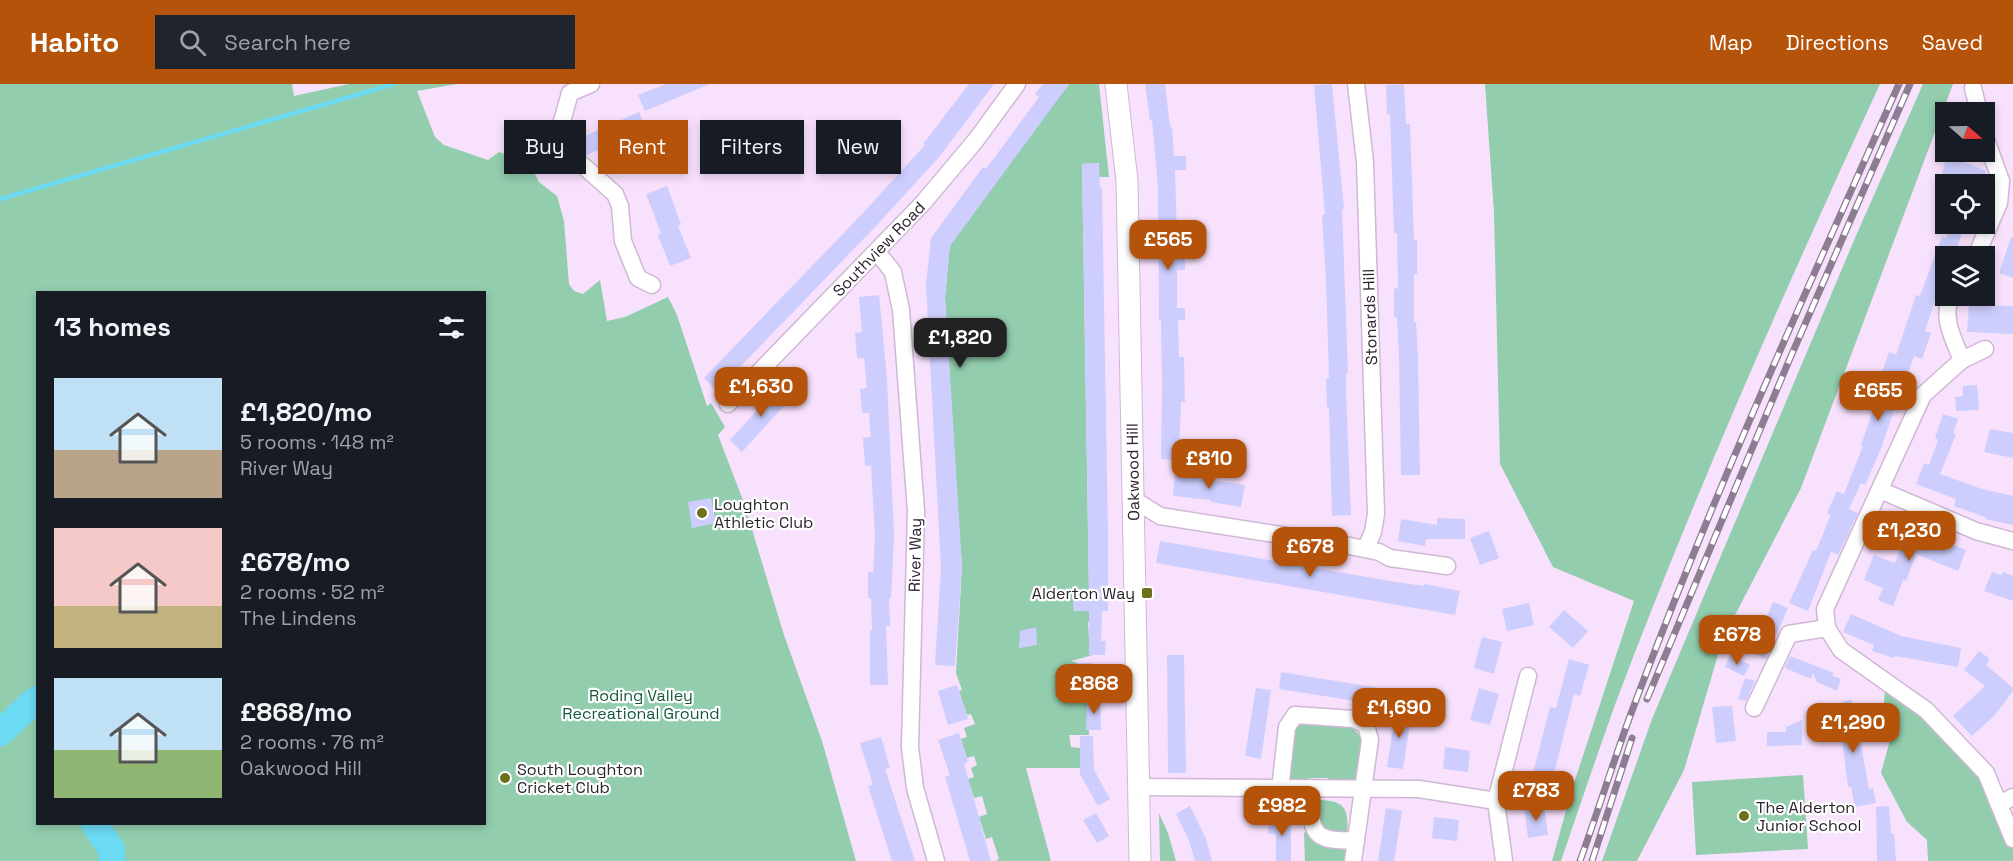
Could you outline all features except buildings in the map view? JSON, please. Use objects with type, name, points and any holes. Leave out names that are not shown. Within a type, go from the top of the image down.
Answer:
[{"type":"street","points":[[591,84],[568,88],[560,128],[571,155],[615,194],[620,206],[623,241],[638,278],[652,285]]},
{"type":"street","name":"Southview Road","points":[[728,404],[931,194],[976,140],[1017,84]]},
{"type":"street","name":"Oakwood Hill","points":[[1116,84],[1127,182],[1140,861]]},
{"type":"street","name":"Stonards Hill","points":[[1356,84],[1365,162],[1376,514],[1373,532],[1366,548]]},
{"type":"street","points":[[1973,88],[1976,102]]},
{"type":"street","points":[[1980,246],[1998,203],[2001,181],[1994,162]]},
{"type":"street","name":"River Way","points":[[877,252],[893,272],[901,310],[916,511],[910,747],[915,788],[936,861]]},
{"type":"street","points":[[1948,306],[1948,326],[1962,360]]},
{"type":"street","points":[[1985,349],[1962,360],[1923,395],[1825,609],[1827,628],[1841,650],[1926,710],[1986,773],[2006,801],[2013,839]]},
{"type":"street","points":[[1880,490],[1976,531],[2013,541]]},
{"type":"street","points":[[1133,499],[1160,516],[1366,548],[1390,558],[1447,566]]},
{"type":"street","points":[[1754,708],[1788,633],[1827,628]]},
{"type":"street","points":[[1504,861],[1496,801],[1528,676]]},
{"type":"street","points":[[1280,789],[1287,727],[1295,715],[1308,714],[1354,719],[1366,725],[1370,740],[1353,861]]},
{"type":"street","points":[[1138,787],[1419,789],[1496,801]]},
{"type":"street","points":[[1311,788],[1311,821],[1316,832],[1334,841],[1356,840]]},
{"type":"green space","name":"Roding Valley Recreational Ground","points":[[0,84],[292,84],[294,96],[349,84],[457,84],[417,91],[435,137],[444,145],[488,160],[499,152],[504,154],[504,174],[535,174],[539,182],[557,196],[564,221],[569,284],[574,291],[583,294],[600,280],[607,321],[625,317],[668,297],[677,315],[707,406],[711,403],[725,427],[718,435],[744,503],[784,635],[822,741],[856,861],[0,861]]},
{"type":"green space","points":[[1069,84],[1099,84],[1109,177],[1099,177],[1099,163],[1082,164],[1089,593],[1073,594],[1074,611],[1096,611],[1095,620],[1088,622],[1089,640],[1093,641],[1093,655],[1071,661],[1077,663],[1078,699],[1087,700],[1089,735],[1069,735],[1071,747],[1080,748],[1080,768],[1026,768],[1051,861],[995,861],[999,859],[992,837],[986,839],[979,817],[987,814],[982,796],[974,798],[968,779],[974,777],[971,768],[977,765],[974,756],[967,758],[961,739],[967,737],[964,728],[975,724],[971,714],[967,715],[956,673],[962,566],[945,298],[950,243]]},
{"type":"green space","points":[[1485,84],[1880,84],[1709,468],[1616,702],[1561,861],[1552,861],[1572,789],[1634,601],[1553,567],[1500,464],[1494,213]]},
{"type":"green space","points":[[1923,84],[1953,84],[1946,102],[1935,102],[1935,132],[1801,488],[1723,638],[1684,770],[1637,861],[1602,861],[1652,719],[1855,238]]},
{"type":"green space","points":[[1886,681],[1986,773],[2013,839],[2013,861],[1928,861],[1927,840],[1907,822],[1881,773],[1892,733],[1882,722]]},
{"type":"green space","points":[[1307,721],[1346,726],[1359,734],[1362,754],[1354,781],[1333,784],[1328,778],[1309,778],[1306,784],[1292,782],[1289,776],[1293,733],[1298,726]]},
{"type":"green space","points":[[1803,775],[1808,849],[1696,855],[1692,782]]},
{"type":"green space","points":[[1317,800],[1334,802],[1344,808],[1347,819],[1347,837],[1331,836],[1317,821]]},
{"type":"green space","points":[[1159,813],[1168,833],[1176,861],[1160,861]]},
{"type":"green space","points":[[1309,828],[1332,847],[1345,849],[1348,855],[1347,861],[1305,861],[1304,833]]},
{"type":"waterway","points":[[0,199],[394,84]]},
{"type":"waterway","points":[[0,733],[36,700]]},
{"type":"waterway","points":[[95,825],[111,848],[112,861]]},
{"type":"railway","points":[[1580,861],[1629,719],[1692,558],[1759,399],[1899,84]]},
{"type":"railway","points":[[1647,699],[1788,363],[1910,84]]},
{"type":"railway","points":[[1592,861],[1632,738]]},
{"type":"place","name":"Loughton Athletic Club","points":[[702,513]]},
{"type":"place","name":"Alderton Way","points":[[1147,593]]},
{"type":"place","name":"South Loughton Cricket Club","points":[[505,778]]},
{"type":"place","name":"The Alderton Junior School","points":[[1744,816]]}]
